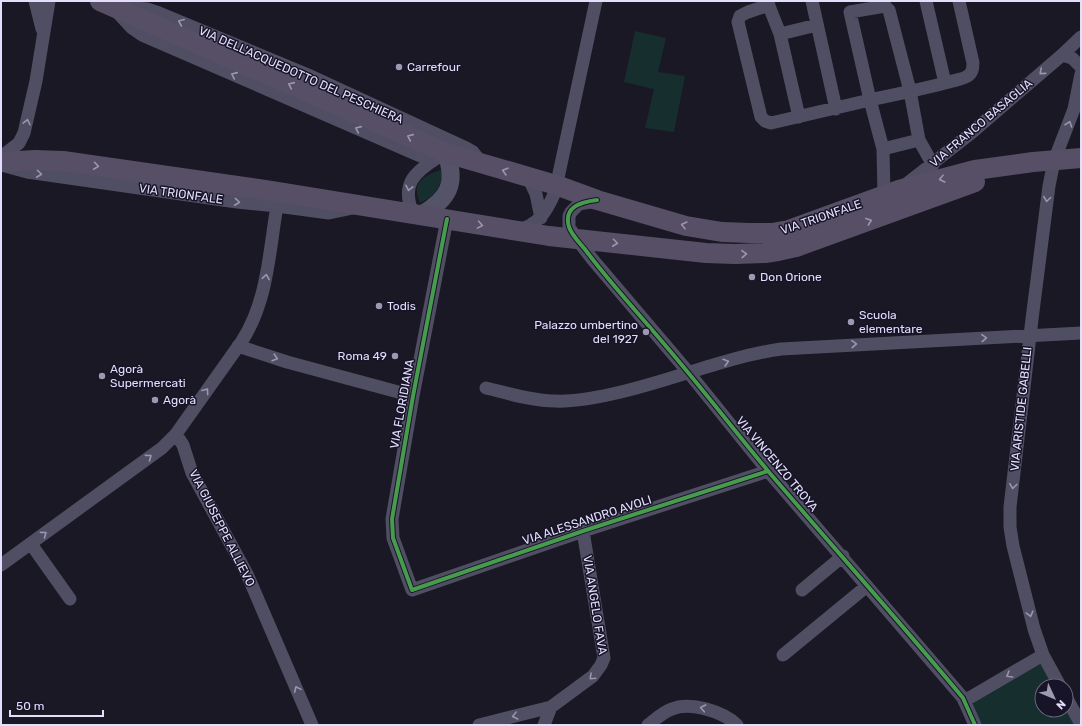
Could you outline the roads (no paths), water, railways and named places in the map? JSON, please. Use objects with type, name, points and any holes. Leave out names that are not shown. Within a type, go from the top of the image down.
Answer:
[{"type":"main road","name":"VIA DELL'ACQUEDOTTO DEL PESCHIERA","points":[[106,3],[439,157],[483,164],[556,185],[597,200]]},
{"type":"main road","points":[[417,214],[437,204],[448,188],[452,175],[451,167],[439,157]]},
{"type":"main road","name":"VIA TRIONFALE","points":[[597,200],[686,226],[722,232],[772,232],[789,230],[891,192],[982,169],[1081,158]]},
{"type":"main road","name":"VIA TRIONFALE","points":[[1,162],[35,160],[63,161],[265,190],[362,207],[417,214],[549,236],[706,253],[735,254],[778,251],[838,232],[975,182],[1008,166]]},
{"type":"street","points":[[35,1],[43,36]]},
{"type":"street","points":[[1,157],[21,140],[24,133],[31,104],[49,1]]},
{"type":"street","points":[[541,218],[552,197],[556,185],[596,1]]},
{"type":"street","points":[[812,1],[836,109]]},
{"type":"street","points":[[926,1],[945,83]]},
{"type":"street","points":[[799,117],[780,34],[768,3],[740,16],[738,22],[761,117],[765,121],[771,123],[799,117],[836,109],[870,100],[910,92],[966,77],[972,72],[973,67],[959,1]]},
{"type":"street","name":"VIA DELL'ACQUEDOTTO DEL PESCHIERA","points":[[106,3],[153,11],[308,75],[466,148],[473,152],[483,164]]},
{"type":"street","points":[[891,192],[883,149],[870,100],[849,7],[885,6],[889,10],[910,92],[919,140],[933,165]]},
{"type":"street","points":[[780,34],[817,25]]},
{"type":"street","name":"VIA FRANCO BASAGLIA","points":[[891,192],[933,165],[1081,37]]},
{"type":"street","points":[[1062,55],[1072,58],[1081,67]]},
{"type":"street","name":"VIA ARISTIDE GABELLI","points":[[1056,678],[1043,655],[1034,629],[1013,546],[1010,527],[1010,507],[1049,186],[1054,161],[1072,116],[1081,74]]},
{"type":"street","points":[[883,149],[919,140]]},
{"type":"street","points":[[417,214],[408,200],[410,182],[417,173],[439,157]]},
{"type":"street","name":"VIA TRIONFALE","points":[[1,165],[27,172],[153,191],[329,213],[362,207]]},
{"type":"street","points":[[528,177],[536,194],[541,218]]},
{"type":"street","name":"VIA TRIONFALE","points":[[576,238],[569,227],[570,212],[578,204],[586,201],[597,200]]},
{"type":"street","points":[[1,565],[162,448],[176,434],[250,327],[262,296],[277,206]]},
{"type":"street","name":"VIA TRIONFALE","points":[[513,230],[527,227],[541,218]]},
{"type":"street","name":"VIA FLORIDIANA","points":[[412,590],[393,538],[392,519],[413,396],[447,219]]},
{"type":"street","name":"VIA VINCENZO TROYA","points":[[576,238],[689,373],[768,471],[843,556],[964,701],[974,725]]},
{"type":"street","points":[[486,388],[528,398],[563,401],[597,397],[623,391],[754,354],[781,349],[1081,333]]},
{"type":"street","points":[[238,346],[287,362],[413,396]]},
{"type":"street","name":"VIA GIUSEPPE ALLIEVO","points":[[176,434],[183,445],[192,473],[197,483],[247,574],[312,725]]},
{"type":"street","name":"VIA ALESSANDRO AVOLI","points":[[412,590],[583,531],[768,471]]},
{"type":"street","name":"VIA ANGELO FAVA","points":[[551,707],[594,676],[600,668],[604,658],[583,531]]},
{"type":"street","points":[[31,544],[70,600]]},
{"type":"street","points":[[802,590],[843,556]]},
{"type":"street","points":[[783,655],[867,586]]},
{"type":"street","points":[[964,701],[1043,655]]},
{"type":"street","points":[[479,725],[551,707]]},
{"type":"street","points":[[544,725],[551,707]]},
{"type":"street","points":[[648,725],[672,708],[695,707],[721,714],[729,718],[737,725]]},
{"type":"street","points":[[1074,711],[1081,724]]},
{"type":"place","name":"Carrefour","points":[[399,67]]},
{"type":"place","name":"Don Orione","points":[[752,277]]},
{"type":"place","name":"Todis","points":[[379,306]]},
{"type":"place","name":"Scuola elementare","points":[[851,322]]},
{"type":"place","name":"Palazzo umbertino del 1927","points":[[646,332]]},
{"type":"place","name":"Roma 49","points":[[395,356]]},
{"type":"place","name":"Agorà Supermercati","points":[[102,376]]},
{"type":"place","name":"Agorà","points":[[155,400]]}]
